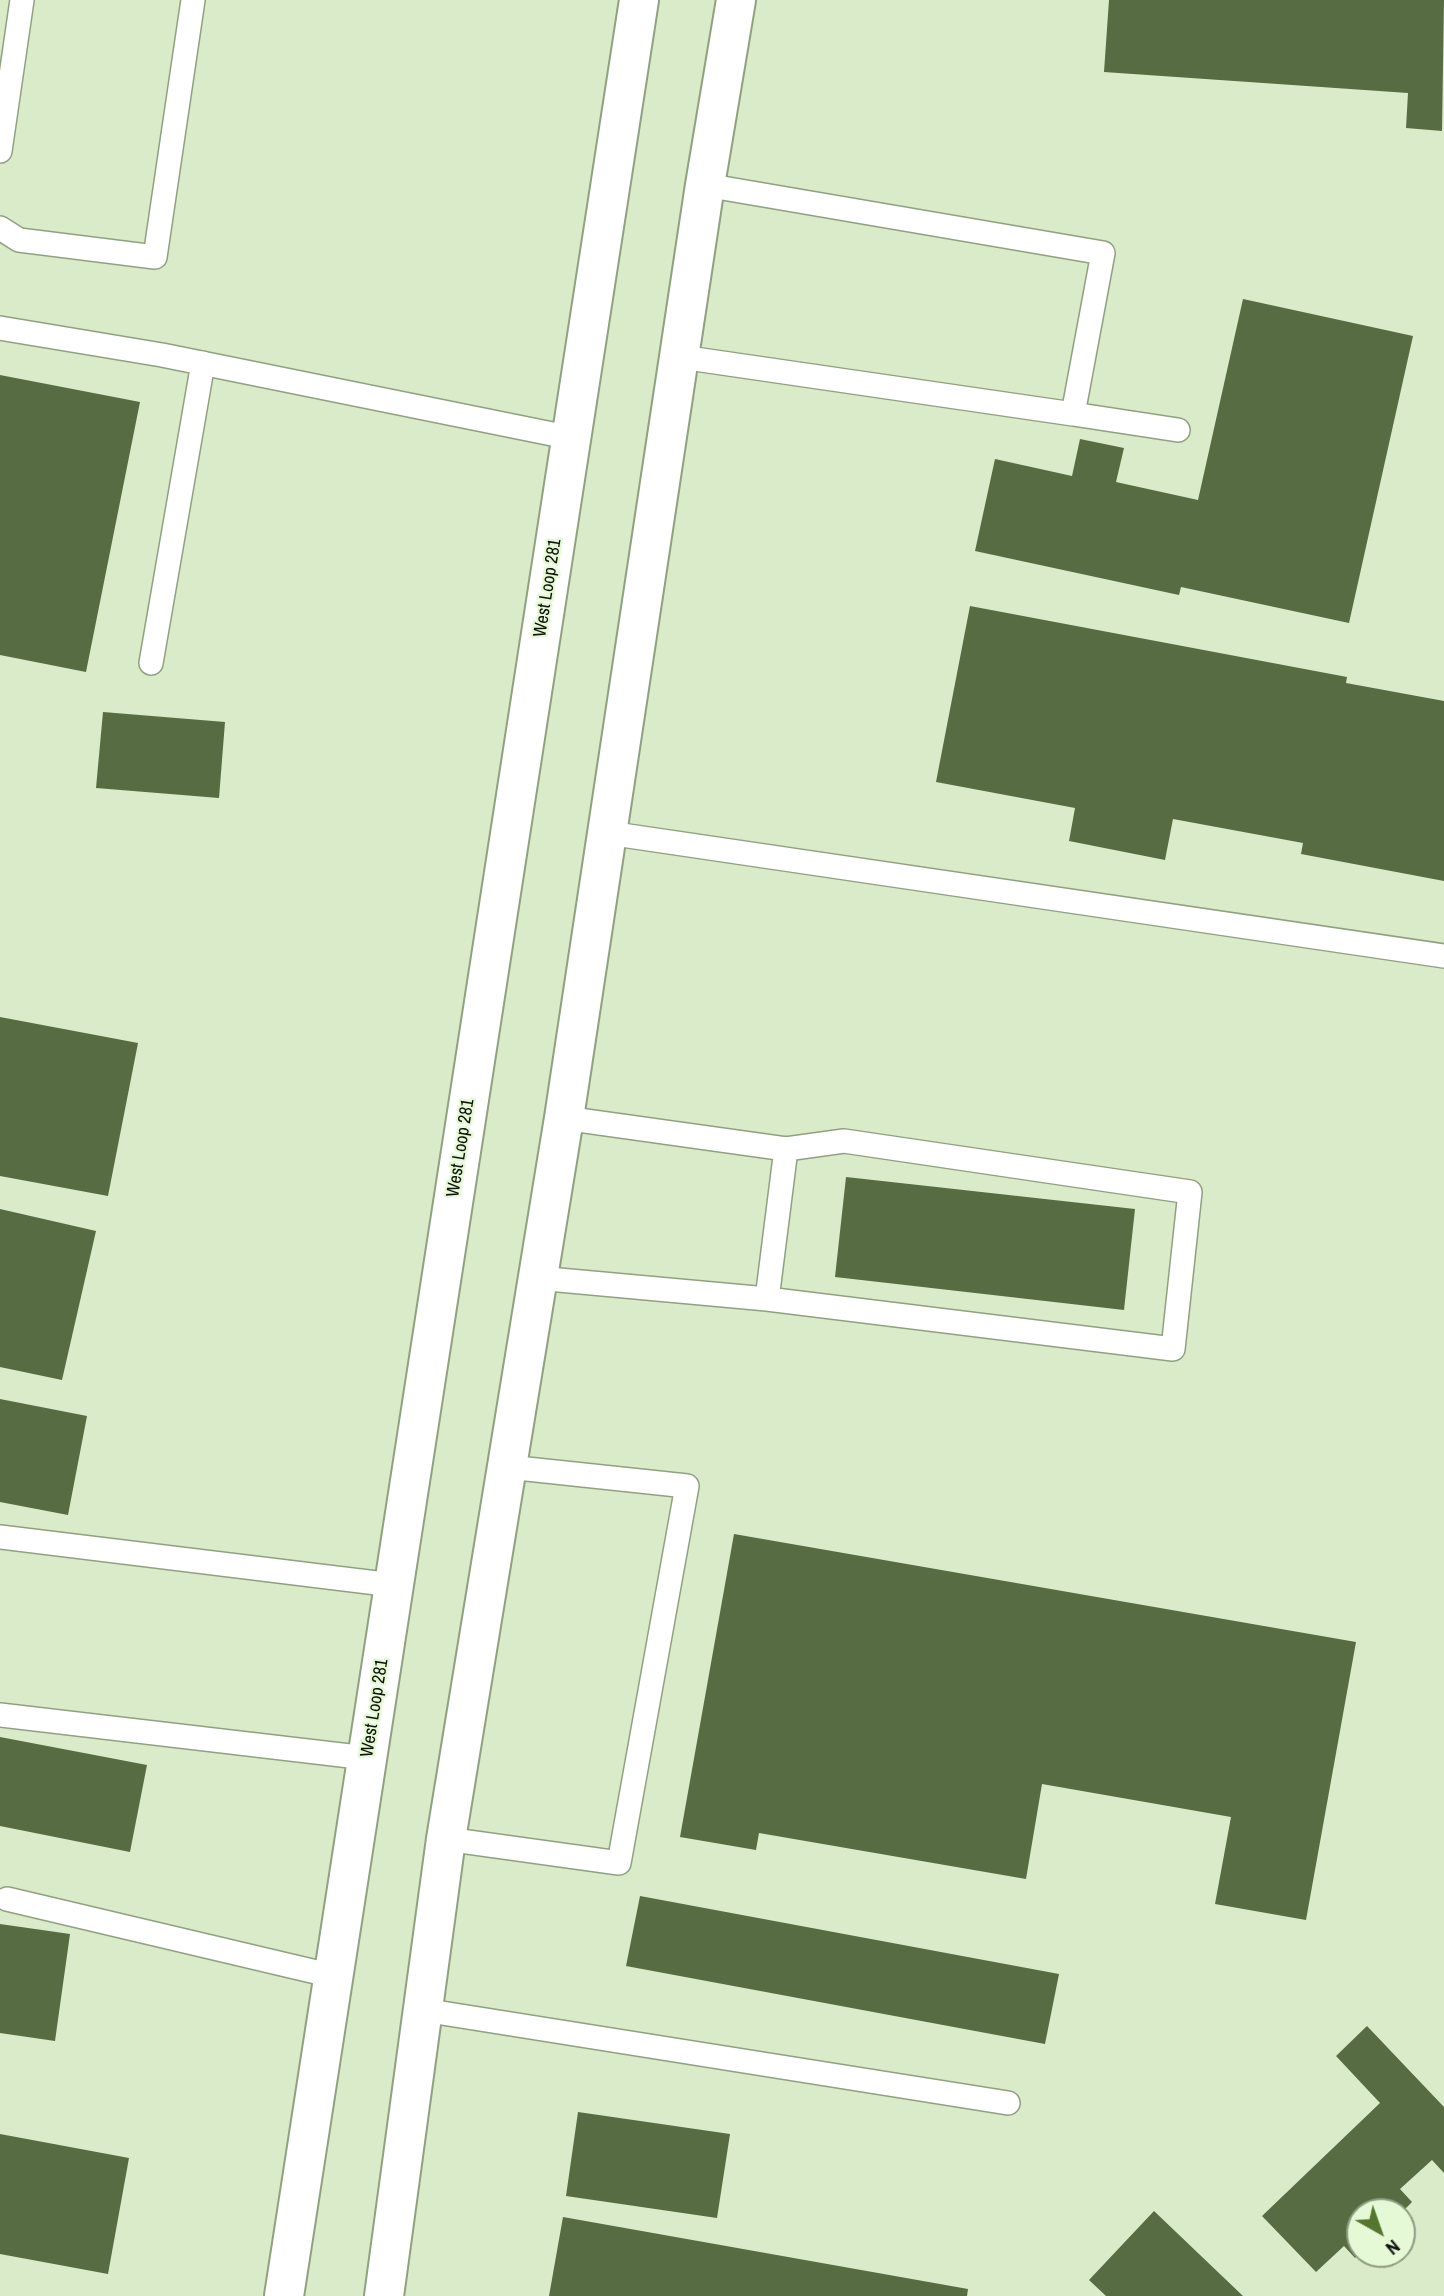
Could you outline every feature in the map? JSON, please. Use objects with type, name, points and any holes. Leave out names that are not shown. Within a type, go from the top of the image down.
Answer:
[{"type":"highway","name":"West Loop 281","points":[[284,2296],[639,0]]},
{"type":"highway","points":[[384,2296],[446,1839],[564,1118],[705,185],[736,0]]},
{"type":"lane","points":[[0,151],[22,0]]},
{"type":"lane","points":[[0,228],[19,240],[155,257],[193,0]]},
{"type":"lane","points":[[705,185],[1103,253],[1073,414]]},
{"type":"lane","points":[[0,328],[203,363],[572,438]]},
{"type":"lane","points":[[681,357],[1178,430]]},
{"type":"lane","points":[[151,663],[203,363]]},
{"type":"lane","points":[[608,833],[1444,956]]},
{"type":"lane","points":[[537,1278],[767,1299],[1173,1349],[1190,1192],[844,1141],[786,1149],[564,1118]]},
{"type":"lane","points":[[767,1299],[786,1149]]},
{"type":"lane","points":[[446,1839],[619,1863],[687,1486],[508,1466]]},
{"type":"lane","points":[[0,1537],[393,1586]]},
{"type":"lane","points":[[0,1715],[367,1758]]},
{"type":"lane","points":[[7,1899],[333,1976]]},
{"type":"lane","points":[[423,2010],[1008,2102]]},
{"type":"building","points":[[1109,0],[1444,0],[1442,131],[1406,128],[1408,93],[1104,72]]},
{"type":"building","points":[[1243,299],[1413,336],[1349,623],[1181,587],[1179,595],[975,551],[995,459],[1072,476],[1080,439],[1124,448],[1116,482],[1198,500]]},
{"type":"building","points":[[0,375],[140,402],[86,672],[0,655]]},
{"type":"building","points":[[970,606],[1347,677],[1346,683],[1444,701],[1444,881],[1301,854],[1303,843],[1173,819],[1165,860],[1069,841],[1075,808],[936,782]]},
{"type":"building","points":[[103,712],[225,722],[219,798],[96,788]]},
{"type":"building","points":[[0,1017],[138,1043],[108,1196],[0,1176]]},
{"type":"building","points":[[846,1177],[1135,1209],[1124,1310],[835,1277]]},
{"type":"building","points":[[0,1209],[96,1231],[62,1380],[0,1367]]},
{"type":"building","points":[[0,1399],[87,1416],[68,1515],[0,1502]]},
{"type":"building","points":[[734,1534],[1356,1642],[1306,1920],[1215,1904],[1231,1817],[1042,1784],[1026,1879],[759,1833],[756,1850],[680,1837]]},
{"type":"building","points":[[0,1737],[147,1765],[130,1852],[0,1826]]},
{"type":"building","points":[[640,1896],[1059,1974],[1045,2044],[626,1966]]},
{"type":"building","points":[[0,1924],[70,1934],[55,2041],[0,2033]]},
{"type":"building","points":[[1367,2026],[1444,2107],[1444,2173],[1432,2160],[1400,2189],[1408,2198],[1346,2198],[1346,2248],[1344,2246],[1316,2272],[1262,2216],[1380,2103],[1336,2056]]},
{"type":"building","points":[[578,2112],[730,2134],[717,2218],[566,2196]]},
{"type":"building","points":[[0,2134],[129,2158],[108,2274],[0,2254]]},
{"type":"building","points":[[1154,2211],[1243,2296],[1106,2296],[1089,2280]]},
{"type":"building","points":[[563,2217],[968,2289],[967,2296],[549,2296]]}]
